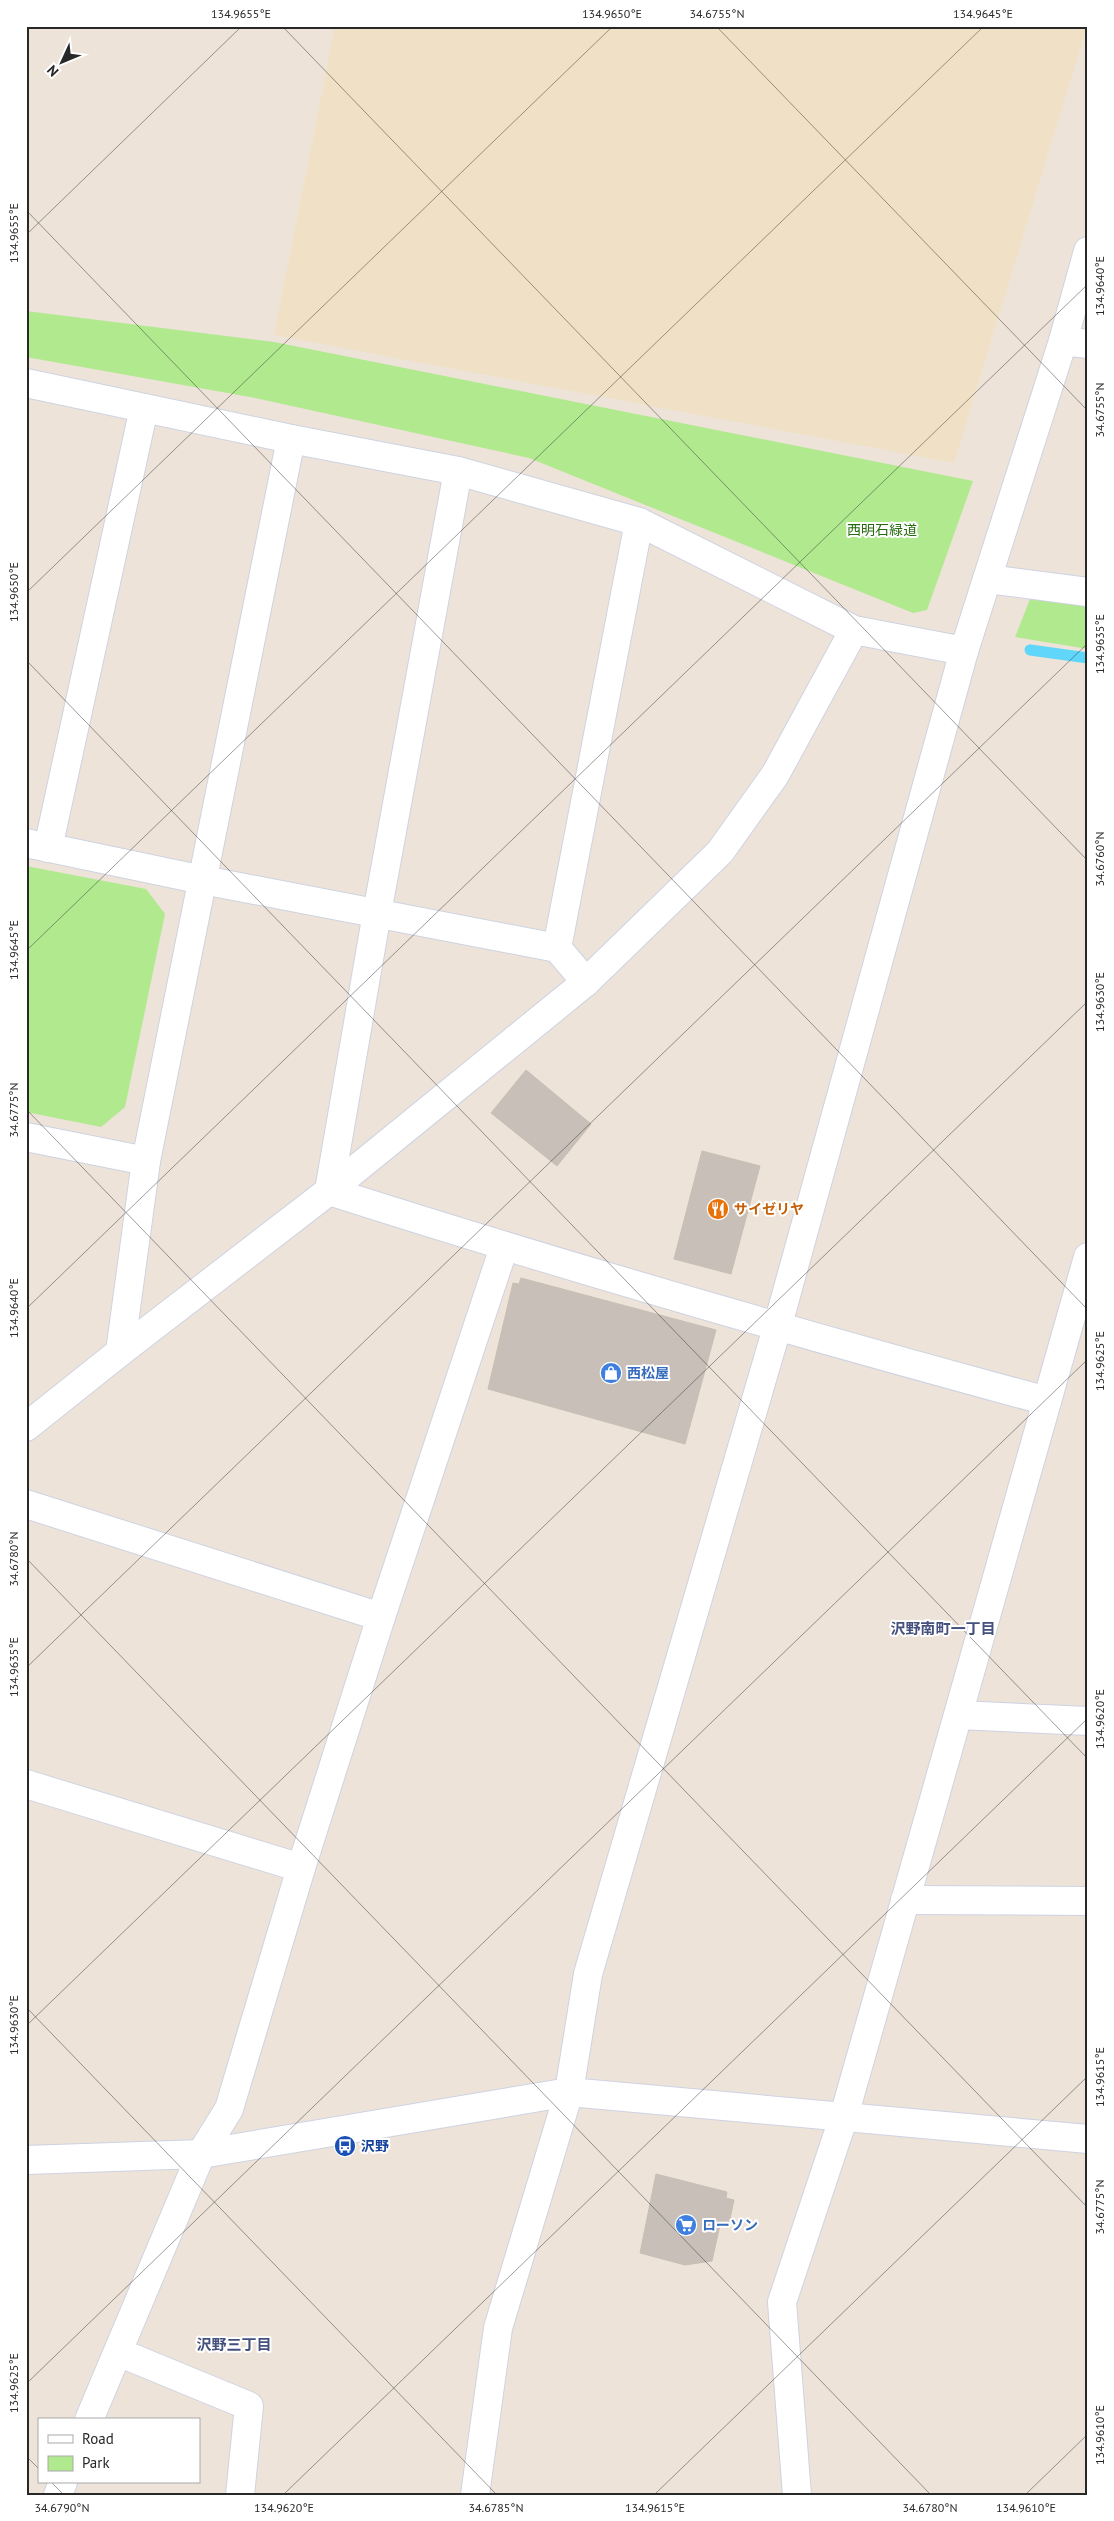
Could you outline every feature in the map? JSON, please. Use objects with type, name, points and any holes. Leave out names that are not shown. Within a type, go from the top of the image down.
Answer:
[{"type":"street","points":[[476,2495],[498,2328],[569,2092],[588,1974],[778,1328],[964,651],[987,579],[1076,342],[1088,251]]},
{"type":"street","points":[[26,383],[292,439],[458,471],[639,522],[854,630],[964,651]]},
{"type":"street","points":[[144,408],[37,845],[202,880],[557,948],[586,982]]},
{"type":"street","points":[[120,1352],[146,1161],[292,439]]},
{"type":"street","points":[[329,1191],[377,913],[458,471]]},
{"type":"street","points":[[557,948],[639,522]]},
{"type":"street","points":[[987,579],[1088,592]]},
{"type":"street","points":[[26,1427],[329,1191],[586,982],[720,852],[776,775],[854,630]]},
{"type":"street","points":[[26,1136],[146,1161]]},
{"type":"street","points":[[329,1191],[504,1247],[778,1328],[1047,1401]]},
{"type":"street","points":[[90,2418],[201,2154],[229,2109],[301,1868],[380,1617],[504,1247]]},
{"type":"street","points":[[797,2495],[782,2302],[844,2116],[1088,1257]]},
{"type":"street","points":[[26,1504],[380,1617]]},
{"type":"street","points":[[958,1715],[1088,1721]]},
{"type":"street","points":[[26,1784],[301,1868]]},
{"type":"street","points":[[905,1900],[1088,1901]]},
{"type":"street","points":[[26,2160],[201,2154],[569,2092],[1088,2140]]},
{"type":"street","points":[[118,2352],[249,2406],[240,2495]]},
{"type":"shaded area","points":[[335,26],[1087,26],[954,463],[274,335]]},
{"type":"green space","name":"西明石緑道","points":[[26,311],[274,342],[973,481],[927,610],[913,613],[529,458],[250,397],[26,357]]},
{"type":"green space","points":[[1032,594],[1088,603],[1088,649],[1015,637]]},
{"type":"green space","points":[[26,866],[146,889],[165,914],[125,1107],[101,1127],[26,1112]]},
{"type":"building","points":[[526,1070],[591,1124],[557,1166],[491,1113]]},
{"type":"building","points":[[702,1151],[760,1166],[731,1274],[674,1259]]},
{"type":"building","points":[[521,1278],[716,1330],[685,1444],[488,1389],[513,1283],[519,1284]]},
{"type":"building","points":[[656,2174],[727,2192],[726,2198],[734,2200],[728,2228],[720,2225],[712,2261],[685,2265],[640,2253]]},
{"type":"waterway","points":[[1030,650],[1088,658]]},
{"type":"place","name":"サイゼリヤ","points":[[718,1209]]},
{"type":"place","name":"西松屋","points":[[611,1373]]},
{"type":"place","name":"沢野","points":[[345,2146]]},
{"type":"place","name":"ローソン","points":[[686,2225]]},
{"type":"district","name":"沢野南町一丁目","points":[[943,1628]]},
{"type":"district","name":"沢野三丁目","points":[[234,2344]]}]
